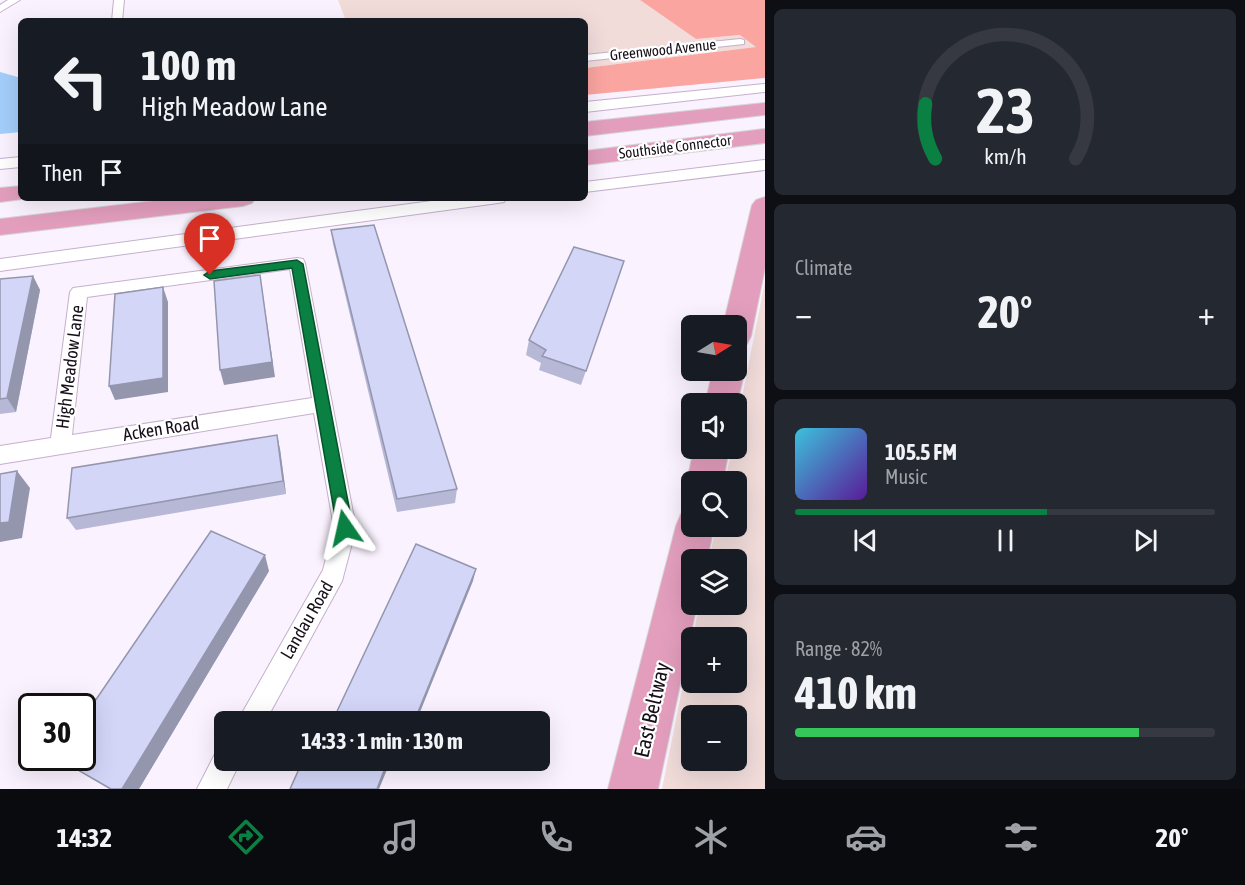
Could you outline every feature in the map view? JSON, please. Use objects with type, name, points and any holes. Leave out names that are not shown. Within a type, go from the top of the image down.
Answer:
[{"type":"highway","name":"Southside Connector","points":[[588,129],[765,108]]},
{"type":"highway","name":"Southside Connector","points":[[588,158],[758,137]]},
{"type":"highway","points":[[0,195],[18,193]]},
{"type":"highway","points":[[0,227],[218,201]]},
{"type":"highway","points":[[741,315],[765,205]]},
{"type":"highway","name":"East Beltway","points":[[633,789],[692,537]]},
{"type":"street","points":[[0,9],[15,0]]},
{"type":"street","points":[[117,18],[119,0]]},
{"type":"street","name":"Greenwood Avenue","points":[[588,58],[741,42]]},
{"type":"street","points":[[588,107],[765,88]]},
{"type":"street","points":[[0,164],[18,162]]},
{"type":"street","points":[[588,187],[765,165]]},
{"type":"street","points":[[0,266],[474,201]]},
{"type":"street","name":"Landau Road","points":[[255,711],[334,573],[345,528],[297,264]]},
{"type":"street","name":"High Meadow Lane","points":[[60,446],[79,292],[297,264]]},
{"type":"street","name":"Acken Road","points":[[0,455],[321,404]]},
{"type":"street","points":[[211,789],[221,771]]},
{"type":"shaded area","points":[[338,0],[640,0],[696,39],[741,35],[757,47],[588,68],[588,18],[345,18]]},
{"type":"shaded area","points":[[640,0],[765,0],[765,78],[588,95],[588,68],[756,47],[740,35],[696,39]]},
{"type":"shaded area","points":[[765,281],[765,789],[662,789],[681,693],[747,693],[747,627],[695,627],[697,615],[747,615],[747,549],[711,549],[714,537],[747,537],[747,471],[727,471],[730,459],[747,459],[747,393],[743,393]]},
{"type":"water","points":[[0,72],[18,77],[18,132],[0,134]]},
{"type":"building","points":[[374,225],[457,489],[397,499],[331,230]]},
{"type":"building","points":[[574,247],[624,261],[586,371],[542,356],[546,350],[529,340]]},
{"type":"building","points":[[260,275],[272,362],[220,370],[214,281]]},
{"type":"building","points":[[33,276],[7,398],[0,399],[0,279]]},
{"type":"building","points":[[163,287],[163,378],[109,386],[115,294]]},
{"type":"building","points":[[277,435],[283,481],[67,518],[72,468]]},
{"type":"building","points":[[17,471],[9,522],[0,523],[0,474]]},
{"type":"building","points":[[211,531],[265,555],[122,789],[111,789],[80,771],[96,771],[96,699]]},
{"type":"building","points":[[416,544],[476,569],[418,711],[337,711]]},
{"type":"building","points":[[298,771],[384,771],[377,789],[290,789]]},
{"type":"route","points":[[210,275],[297,264],[345,528]]}]
